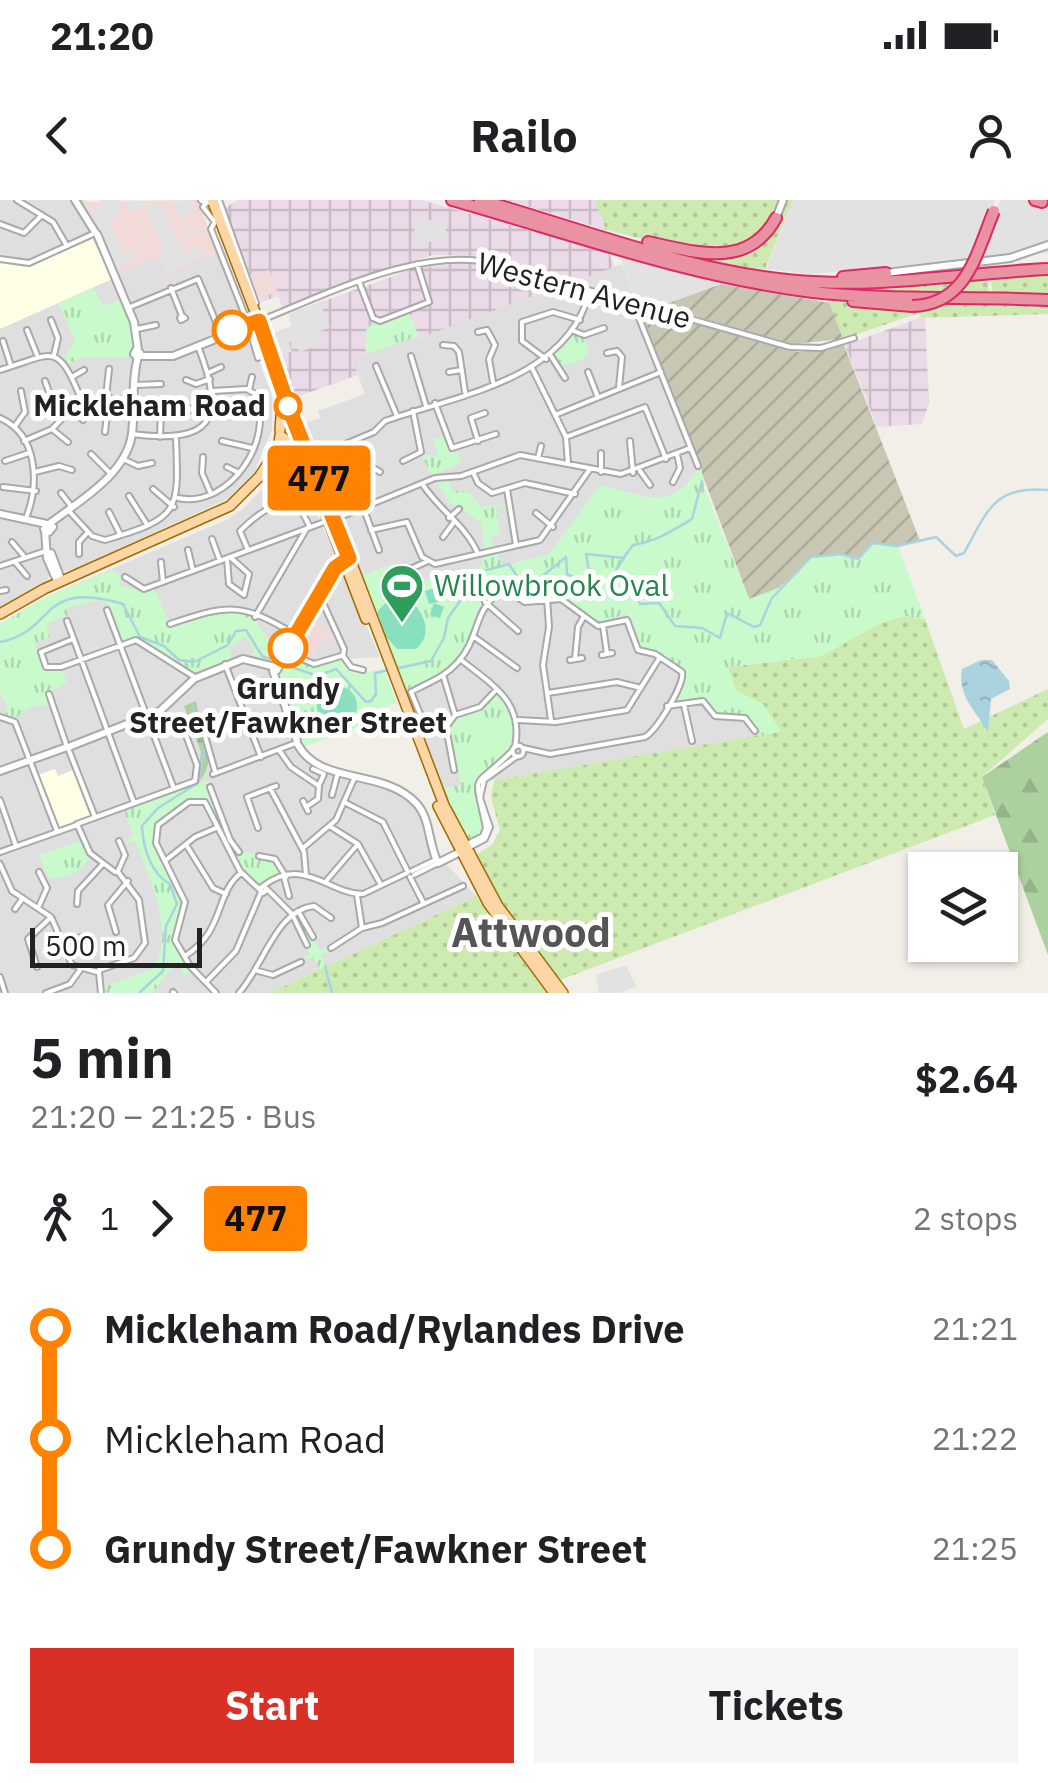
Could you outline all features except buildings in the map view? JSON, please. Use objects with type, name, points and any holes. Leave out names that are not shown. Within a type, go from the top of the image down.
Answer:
[{"type":"highway","points":[[452,200],[700,270],[832,299],[912,306],[936,304],[958,290],[996,206]]},
{"type":"highway","points":[[480,200],[723,268],[838,284],[1048,266]]},
{"type":"highway","points":[[593,232],[728,254],[760,240],[776,218]]},
{"type":"highway","points":[[723,268],[810,278],[886,273]]},
{"type":"highway","points":[[784,288],[878,296],[1048,299]]},
{"type":"main road","points":[[0,614],[60,582],[218,512],[242,496],[278,448],[280,390],[229,235],[209,200]]},
{"type":"main road","points":[[220,219],[229,265],[254,320],[274,352],[298,429],[314,457],[347,573],[360,596],[459,848],[494,913],[554,993]]},
{"type":"main road","points":[[280,433],[287,424],[298,429]]},
{"type":"main road","points":[[265,468],[293,444],[298,429]]},
{"type":"main road","points":[[280,433],[303,451],[333,522]]},
{"type":"main road","points":[[342,559],[358,579],[361,608],[376,638]]},
{"type":"main road","points":[[391,677],[459,848],[563,993]]},
{"type":"street","points":[[17,200],[59,229],[67,246]]},
{"type":"street","points":[[776,218],[783,200]]},
{"type":"street","points":[[46,527],[112,474],[123,459],[132,434],[136,329],[102,248],[77,201]]},
{"type":"street","points":[[0,224],[24,234],[42,215]]},
{"type":"street","points":[[0,258],[24,264],[93,234]]},
{"type":"street","points":[[886,273],[1018,256],[1048,245]]},
{"type":"street","name":"Western Avenue","points":[[254,320],[416,264],[446,258],[475,259],[790,347],[820,348],[854,338]]},
{"type":"street","points":[[360,284],[373,318],[380,321],[429,302],[416,264]]},
{"type":"street","points":[[129,308],[171,288],[200,280],[222,336]]},
{"type":"street","points":[[171,288],[182,316]]},
{"type":"street","points":[[314,457],[370,434],[397,416],[532,368],[574,331],[590,291]]},
{"type":"street","points":[[638,304],[637,313],[698,466]]},
{"type":"street","points":[[565,378],[548,357],[522,341],[522,322],[553,312],[580,320]]},
{"type":"street","points":[[51,320],[58,338],[54,354]]},
{"type":"street","points":[[137,353],[163,355],[222,336],[254,320],[258,358]]},
{"type":"street","points":[[136,329],[156,325]]},
{"type":"street","points":[[574,331],[584,335],[604,328]]},
{"type":"street","points":[[27,330],[37,355]]},
{"type":"street","points":[[478,332],[487,330],[495,345],[489,359],[493,382]]},
{"type":"street","points":[[3,340],[11,366]]},
{"type":"street","points":[[132,434],[176,439],[195,432],[205,419],[214,391],[197,345]]},
{"type":"street","points":[[442,345],[458,348],[464,392]]},
{"type":"street","points":[[607,353],[617,351],[622,356],[620,387]]},
{"type":"street","points":[[0,370],[37,355],[54,354],[64,362],[81,399]]},
{"type":"street","points":[[410,356],[420,372],[426,406]]},
{"type":"street","points":[[376,366],[397,416]]},
{"type":"street","points":[[186,380],[196,384],[221,367]]},
{"type":"street","points":[[532,368],[566,437],[568,464]]},
{"type":"street","points":[[105,432],[109,369]]},
{"type":"street","points":[[72,377],[84,370]]},
{"type":"street","points":[[449,372],[462,370]]},
{"type":"street","points":[[588,372],[597,395]]},
{"type":"street","points":[[555,414],[661,372]]},
{"type":"street","points":[[248,390],[252,377]]},
{"type":"street","points":[[45,381],[52,400],[65,412]]},
{"type":"street","points":[[135,384],[161,384]]},
{"type":"street","points":[[178,498],[196,501],[240,473],[260,430],[256,396],[248,390],[214,391]]},
{"type":"street","points":[[15,426],[24,412],[21,391]]},
{"type":"street","points":[[24,440],[52,428],[81,399],[134,399]]},
{"type":"street","points":[[288,400],[311,445],[334,506],[333,522]]},
{"type":"street","points":[[435,403],[452,448],[496,434]]},
{"type":"street","points":[[186,406],[205,419]]},
{"type":"street","points":[[71,407],[83,420]]},
{"type":"street","points":[[566,437],[645,407],[666,459]]},
{"type":"street","points":[[160,437],[161,410]]},
{"type":"street","points":[[403,461],[421,452],[413,411]]},
{"type":"street","points":[[478,441],[471,418],[485,413]]},
{"type":"street","points":[[236,416],[260,414]]},
{"type":"street","points":[[0,418],[15,426],[35,472],[36,491],[27,519]]},
{"type":"street","points":[[52,428],[68,442]]},
{"type":"street","points":[[61,493],[88,532],[105,540],[146,523],[174,507],[178,498],[176,439]]},
{"type":"street","points":[[630,440],[633,473]]},
{"type":"street","points":[[222,441],[252,448]]},
{"type":"street","points":[[538,458],[541,446]]},
{"type":"street","points":[[126,577],[134,579],[142,589],[333,522],[422,484],[517,456],[601,472],[633,473],[690,448]]},
{"type":"street","points":[[601,472],[602,452]]},
{"type":"street","points":[[5,461],[28,453]]},
{"type":"street","points":[[91,454],[112,474]]},
{"type":"street","points":[[672,482],[680,468],[677,454]]},
{"type":"street","points":[[203,457],[203,476],[212,494]]},
{"type":"street","points":[[123,459],[138,466],[152,463]]},
{"type":"street","points":[[324,480],[373,466],[380,472]]},
{"type":"street","points":[[35,472],[55,467],[72,470]]},
{"type":"street","points":[[226,467],[240,473]]},
{"type":"street","points":[[408,570],[426,562],[458,562],[540,540],[553,527],[590,470]]},
{"type":"street","points":[[640,470],[650,485]]},
{"type":"street","points":[[351,472],[356,484]]},
{"type":"street","points":[[473,472],[488,492],[525,484],[575,494]]},
{"type":"street","points":[[283,504],[280,488],[288,478]]},
{"type":"street","points":[[422,484],[451,520],[468,532],[478,554]]},
{"type":"street","points":[[3,486],[36,491]]},
{"type":"street","points":[[507,488],[516,546]]},
{"type":"street","points":[[153,489],[174,507]]},
{"type":"street","points":[[129,496],[146,523]]},
{"type":"street","points":[[248,550],[240,532],[256,515],[283,504],[298,504],[306,530],[256,615]]},
{"type":"street","points":[[362,508],[379,550]]},
{"type":"street","points":[[443,536],[458,509]]},
{"type":"street","points":[[109,512],[120,534]]},
{"type":"street","points":[[536,512],[553,527]]},
{"type":"street","points":[[0,514],[46,527]]},
{"type":"street","points":[[333,522],[344,532],[358,579]]},
{"type":"street","points":[[371,530],[407,522],[426,562]]},
{"type":"street","points":[[46,527],[48,550],[60,582]]},
{"type":"street","points":[[79,554],[80,542],[88,532]]},
{"type":"street","points":[[212,539],[220,561]]},
{"type":"street","points":[[12,542],[24,555]]},
{"type":"street","points":[[0,566],[48,550]]},
{"type":"street","points":[[188,550],[192,571]]},
{"type":"street","points":[[229,558],[249,574],[244,595],[250,612]]},
{"type":"street","points":[[229,558],[228,584],[244,595]]},
{"type":"street","points":[[342,559],[276,666],[276,681],[298,743],[314,765],[390,784],[415,802],[425,817],[437,861]]},
{"type":"street","points":[[15,562],[27,576]]},
{"type":"street","points":[[160,562],[163,582]]},
{"type":"street","points":[[424,723],[412,692],[444,678],[474,636],[485,602],[504,589],[525,602],[561,599],[603,626]]},
{"type":"street","points":[[319,594],[344,648],[343,656],[351,667],[362,670]]},
{"type":"street","points":[[546,598],[549,627],[542,665],[551,720]]},
{"type":"street","points":[[485,602],[518,631]]},
{"type":"street","points":[[170,624],[212,608],[250,612],[296,635]]},
{"type":"street","points":[[107,610],[174,788]]},
{"type":"street","points":[[576,659],[578,628],[584,616]]},
{"type":"street","points":[[206,982],[236,951],[263,890],[276,878],[306,874],[358,894],[382,888],[488,834],[490,821],[480,798],[484,780],[518,750],[550,754],[645,737],[655,730],[684,678],[660,657],[638,650],[627,620],[618,618],[603,626]]},
{"type":"street","points":[[67,621],[134,803]]},
{"type":"street","points":[[603,626],[608,654]]},
{"type":"street","points":[[474,636],[517,668]]},
{"type":"street","points":[[74,640],[40,655],[46,667],[140,640],[193,677]]},
{"type":"street","points":[[0,771],[168,706],[193,677],[226,664],[246,659],[276,666],[314,664],[343,656]]},
{"type":"street","points":[[518,720],[623,711],[631,707],[660,657]]},
{"type":"street","points":[[460,659],[509,700],[518,720],[518,750]]},
{"type":"street","points":[[226,664],[261,757]]},
{"type":"street","points":[[444,678],[455,715]]},
{"type":"street","points":[[547,694],[617,682],[641,688]]},
{"type":"street","points":[[402,698],[416,728],[426,731],[446,727],[455,715],[480,707],[496,689]]},
{"type":"street","points":[[49,694],[95,817]]},
{"type":"street","points":[[667,706],[703,701],[715,716],[745,718],[755,731]]},
{"type":"street","points":[[684,706],[692,741]]},
{"type":"street","points":[[0,717],[13,719],[56,829]]},
{"type":"street","points":[[200,719],[215,774],[298,743]]},
{"type":"street","points":[[446,727],[454,770]]},
{"type":"street","points":[[0,852],[195,780],[197,765],[184,730]]},
{"type":"street","points":[[418,740],[426,731]]},
{"type":"street","points":[[281,751],[292,768],[320,784],[334,785]]},
{"type":"street","points":[[306,806],[318,800],[324,774],[313,769]]},
{"type":"street","points":[[303,848],[331,827],[346,804],[355,774]]},
{"type":"street","points":[[332,795],[337,776]]},
{"type":"street","points":[[258,828],[246,797],[273,787],[303,848],[306,874]]},
{"type":"street","points":[[210,788],[239,852]]},
{"type":"street","points":[[0,800],[16,846]]},
{"type":"street","points":[[216,993],[184,956],[174,934],[184,898],[155,837],[163,820],[195,800],[207,804],[241,873],[294,913],[313,936]]},
{"type":"street","points":[[346,804],[383,822],[424,904]]},
{"type":"street","points":[[213,819],[220,816]]},
{"type":"street","points":[[0,864],[10,887],[41,907],[80,970],[99,972],[134,958],[145,943],[145,918],[128,881],[90,853],[78,825]]},
{"type":"street","points":[[331,827],[358,844],[382,888]]},
{"type":"street","points":[[165,861],[216,828]]},
{"type":"street","points":[[117,871],[125,852],[119,841]]},
{"type":"street","points":[[327,880],[358,844]]},
{"type":"street","points":[[186,846],[212,886],[226,894]]},
{"type":"street","points":[[259,856],[275,859],[290,896]]},
{"type":"street","points":[[78,904],[78,891],[102,864]]},
{"type":"street","points":[[40,872],[47,888],[41,907]]},
{"type":"street","points":[[184,956],[213,929],[226,894],[241,873]]},
{"type":"street","points":[[116,932],[108,905],[128,881]]},
{"type":"street","points":[[331,948],[362,928],[463,886]]},
{"type":"street","points":[[358,894],[362,928]]},
{"type":"street","points":[[15,909],[23,898]]},
{"type":"street","points":[[239,993],[258,971],[278,928],[294,913],[317,906],[332,918]]},
{"type":"street","points":[[294,913],[307,945]]},
{"type":"street","points":[[37,967],[28,938],[50,920]]},
{"type":"street","points":[[62,944],[80,937],[89,941]]},
{"type":"street","points":[[258,971],[272,975],[300,962]]},
{"type":"street","points":[[46,993],[70,984],[80,970]]},
{"type":"street","points":[[99,972],[100,993]]},
{"type":"street","points":[[0,977],[5,993]]},
{"type":"shaded area","points":[[0,200],[85,200],[117,273],[158,255],[167,274],[218,252],[272,396],[272,429],[252,478],[230,498],[72,570],[51,573],[46,583],[0,609]]},
{"type":"shaded area","points":[[99,200],[121,200],[118,217],[110,221],[125,254],[134,250],[137,258],[117,270],[90,212],[101,207]]},
{"type":"shaded area","points":[[132,200],[163,208],[178,242],[189,247],[181,251],[182,255],[198,247],[205,256],[166,272],[159,256],[164,249],[144,207],[128,213],[126,208]]},
{"type":"shaded area","points":[[195,200],[190,213],[182,216],[189,231],[206,228],[188,237],[173,201]]},
{"type":"shaded area","points":[[197,200],[218,252],[167,275],[158,256],[117,274],[83,202]]},
{"type":"shaded area","points":[[237,200],[421,200],[609,253],[615,267],[573,282],[481,256],[433,255],[283,308],[278,296],[261,302],[260,299],[277,291],[269,270],[251,276],[225,208]]},
{"type":"shaded area","points":[[506,200],[595,200],[606,230],[557,215]]},
{"type":"shaded area","points":[[793,200],[995,200],[990,212],[994,214],[1001,200],[1027,200],[1048,208],[1048,253],[811,274],[766,269]]},
{"type":"shaded area","points":[[443,221],[449,238],[415,245],[414,223]]},
{"type":"shaded area","points":[[92,238],[112,279],[0,329],[0,263],[26,267]]},
{"type":"shaded area","points":[[620,256],[721,284],[660,306],[635,299]]},
{"type":"shaded area","points":[[468,262],[550,283],[547,291],[419,338],[409,312],[374,323],[365,347],[367,354],[353,360],[358,375],[296,397],[272,334],[297,324],[293,312],[413,269]]},
{"type":"shaded area","points":[[622,264],[635,299],[573,282]]},
{"type":"shaded area","points":[[269,269],[278,292],[260,299],[251,276]]},
{"type":"shaded area","points":[[550,283],[633,306],[641,312],[701,465],[686,488],[672,497],[656,499],[600,486],[550,554],[502,567],[496,552],[481,566],[461,575],[400,583],[392,564],[363,576],[306,423],[320,418],[318,411],[365,394],[352,359],[547,291]]},
{"type":"shaded area","points":[[721,284],[830,303],[843,339],[793,344],[660,306]]},
{"type":"shaded area","points":[[320,302],[330,327],[316,333],[320,345],[299,352],[294,340],[289,343],[292,351],[282,357],[272,334],[291,326],[289,314]]},
{"type":"shaded area","points":[[640,308],[798,352],[844,345],[920,541],[897,546],[873,543],[858,559],[816,555],[779,588],[749,599]]},
{"type":"shaded area","points":[[925,316],[929,403],[922,424],[877,427],[845,345]]},
{"type":"shaded area","points":[[292,457],[380,657],[348,659],[340,654],[316,663],[287,650],[275,676],[301,747],[317,762],[402,787],[422,805],[438,855],[476,896],[270,993],[0,993],[0,624],[46,597],[226,520],[244,508]]},
{"type":"shaded area","points":[[503,587],[516,597],[553,595],[625,612],[636,629],[639,647],[655,652],[685,672],[685,684],[676,693],[673,708],[705,700],[749,719],[760,736],[439,789],[402,691],[453,665],[469,640],[477,609]]},
{"type":"shaded area","points":[[311,619],[333,632],[329,645],[321,641],[310,661],[291,651]]},
{"type":"shaded area","points":[[265,670],[257,680],[262,693],[275,689],[279,699],[269,702],[266,696],[252,698],[244,679]]},
{"type":"shaded area","points":[[55,769],[58,776],[73,770],[90,816],[58,828],[38,775]]},
{"type":"shaded area","points":[[626,965],[636,986],[621,993],[599,993],[596,975]]},
{"type":"green space","points":[[595,200],[782,200],[767,225],[749,240],[729,248],[706,250],[606,230]]},
{"type":"green space","points":[[787,200],[793,200],[765,269],[735,266],[673,250],[738,255],[780,218]]},
{"type":"green space","points":[[1048,271],[1048,293],[992,294],[991,275]]},
{"type":"green space","points":[[988,275],[989,294],[853,293],[792,284],[861,289]]},
{"type":"green space","points":[[94,288],[103,306],[122,299],[134,328],[132,357],[81,357],[68,364],[64,358],[75,341],[58,303]]},
{"type":"green space","points":[[829,301],[1048,304],[1048,314],[921,318],[919,313],[843,339]]},
{"type":"green space","points":[[409,312],[418,336],[367,354],[366,330],[374,322]]},
{"type":"green space","points":[[574,333],[584,337],[589,352],[581,360],[561,366],[553,356]]},
{"type":"green space","points":[[443,436],[450,453],[457,452],[461,462],[433,476],[421,455],[438,455],[433,439]]},
{"type":"green space","points":[[701,465],[704,487],[749,599],[779,588],[811,557],[841,554],[856,560],[873,543],[898,546],[925,619],[904,616],[881,623],[821,656],[728,667],[736,690],[763,704],[781,731],[760,736],[749,720],[715,715],[705,700],[671,707],[685,684],[685,672],[655,652],[640,649],[634,624],[625,613],[599,625],[559,596],[526,600],[503,587],[477,609],[469,640],[453,665],[436,679],[402,691],[359,577],[393,564],[401,583],[461,575],[481,566],[484,553],[495,551],[503,566],[549,554],[600,485],[645,497],[668,496],[690,480]]},
{"type":"green space","points":[[447,478],[452,490],[468,492],[482,507],[511,503],[496,508],[500,534],[491,536],[494,548],[484,550],[482,523],[450,503],[435,479]]},
{"type":"green space","points":[[112,570],[121,576],[119,586],[143,591],[154,587],[170,626],[213,609],[259,615],[257,623],[268,638],[267,650],[278,654],[278,662],[252,655],[254,649],[245,637],[230,646],[231,659],[193,673],[141,639],[121,642],[106,603],[98,600],[66,608],[68,615],[46,624],[50,637],[34,643],[44,668],[62,669],[67,682],[47,693],[51,704],[31,707],[17,717],[6,715],[7,704],[0,695],[0,624],[46,597]]},
{"type":"green space","points":[[446,584],[450,597],[429,604],[425,591]]},
{"type":"green space","name":"Willowbrook Oval","points":[[392,596],[411,601],[423,618],[426,631],[416,649],[397,649],[383,633],[378,611]]},
{"type":"green space","points":[[434,603],[444,607],[440,618],[430,615]]},
{"type":"green space","points":[[904,616],[925,619],[964,729],[1048,689],[1048,719],[982,777],[995,815],[560,980],[512,920],[475,855],[492,845],[500,830],[491,798],[494,780],[779,732],[736,691],[728,667],[821,656],[881,623]]},
{"type":"green space","points":[[287,654],[316,666],[341,658],[347,665],[345,669],[357,674],[384,669],[396,702],[372,715],[374,722],[303,747],[277,676]]},
{"type":"green space","points":[[337,686],[351,692],[357,706],[351,720],[337,726],[323,720],[317,706],[323,692]]},
{"type":"green space","points":[[497,691],[513,708],[515,743],[478,779],[474,793],[483,829],[482,835],[468,841],[439,789],[461,785],[448,728]]},
{"type":"green space","points":[[196,701],[209,750],[207,769],[201,779],[183,794],[139,816],[142,804],[197,782],[201,752],[184,706]]},
{"type":"green space","points":[[1048,732],[1048,955],[1018,874],[1018,852],[1010,852],[982,777]]},
{"type":"green space","points":[[209,780],[206,790],[218,816],[206,801],[193,799],[160,821],[154,834],[183,899],[173,938],[192,970],[184,975],[178,961],[152,993],[106,993],[105,986],[153,969],[162,938],[158,905],[135,841],[124,844],[133,835],[124,811]]},
{"type":"green space","points":[[219,818],[235,850],[273,859],[282,876],[261,885],[246,875],[226,845]]},
{"type":"green space","points":[[81,841],[91,858],[72,875],[49,879],[39,855]]},
{"type":"green space","points":[[476,896],[546,993],[270,993]]},
{"type":"green space","points":[[297,912],[320,950],[327,947],[329,951],[321,955],[325,967],[320,970],[314,958],[300,959],[311,954],[303,946],[307,939],[293,914]]},
{"type":"water","points":[[981,660],[992,660],[1009,681],[1010,689],[991,699],[988,732],[969,703],[961,679],[962,669]]},
{"type":"waterway","points":[[624,557],[633,545],[657,538],[692,519],[702,481]]},
{"type":"waterway","points":[[285,665],[318,676],[336,669],[366,702],[371,701],[376,694],[375,673],[431,661],[444,638],[448,618],[462,598],[468,575],[509,564],[520,581],[530,586],[566,557],[567,574],[583,581],[590,577],[586,554],[624,558],[612,576],[644,582],[646,589],[638,598],[640,604],[659,603],[675,626],[702,628],[720,638],[727,613],[754,627],[760,625],[772,598],[811,557],[841,554],[858,559],[873,543],[897,546],[936,537],[956,556],[964,553],[994,504],[1015,492],[1048,490]]},
{"type":"waterway","points":[[0,642],[31,628],[61,602],[95,598],[123,604],[140,637],[164,646],[179,660],[194,662],[228,645],[236,631],[246,630],[262,656],[278,662]]},
{"type":"waterway","points":[[139,993],[163,971],[166,926],[177,904],[170,884],[149,860],[142,826],[158,808],[198,783],[205,746],[192,704]]},
{"type":"waterway","points":[[325,966],[332,993]]},
{"type":"tunnel","points":[[256,682],[264,679]]},
{"type":"bus line","name":"477","points":[[232,330],[259,321],[288,406],[349,558],[335,568],[288,648]]},
{"type":"place","name":"Mickleham Road","points":[[288,406]]},
{"type":"place","name":"Willowbrook Oval","points":[[402,624]]},
{"type":"place","name":"Grundy Street/Fawkner Street","points":[[288,648]]},
{"type":"district","name":"Attwood","points":[[531,933]]}]
